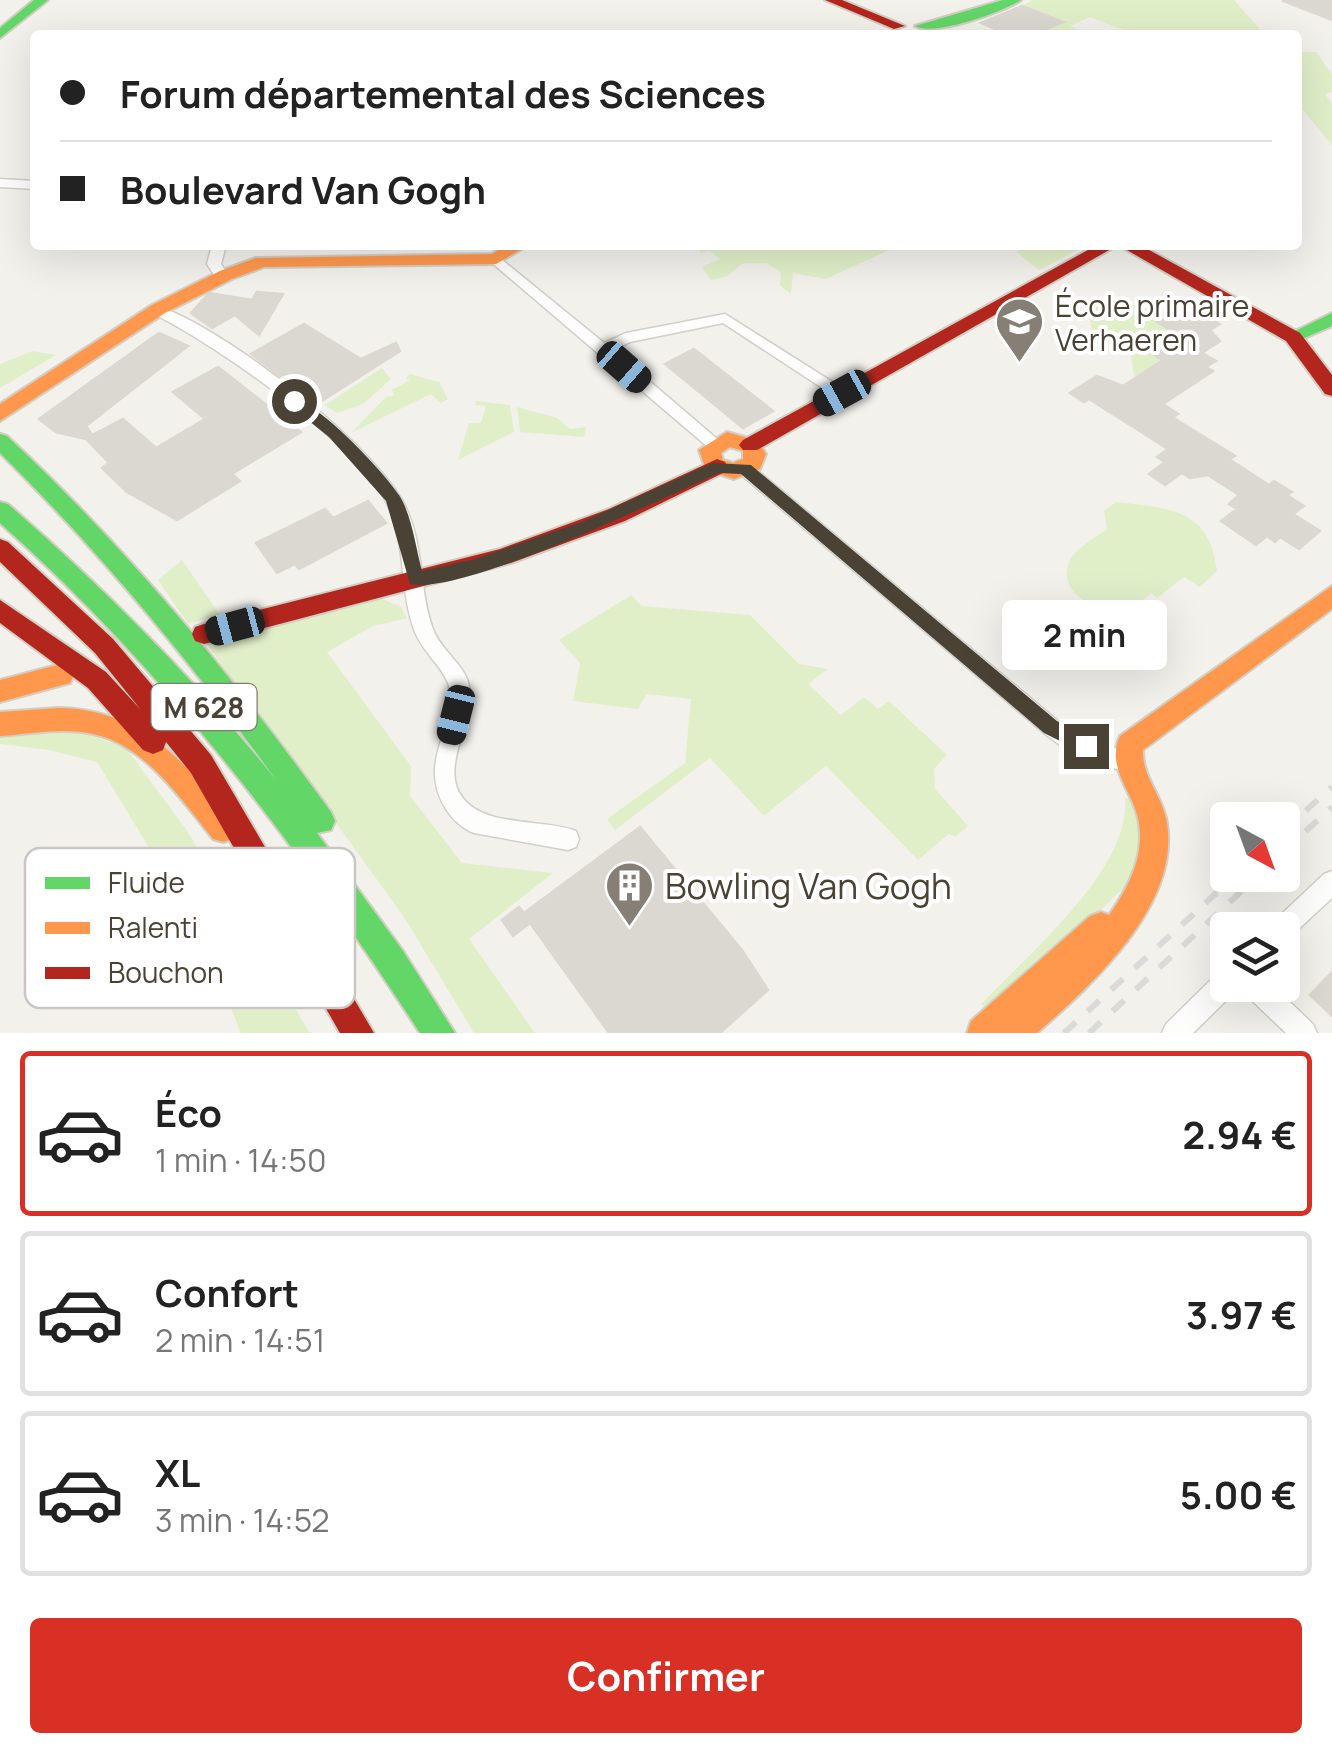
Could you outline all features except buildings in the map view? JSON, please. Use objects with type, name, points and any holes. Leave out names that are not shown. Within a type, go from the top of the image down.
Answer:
[{"type":"main road","points":[[0,34],[41,0]]},
{"type":"main road","points":[[820,0],[894,30],[951,22],[1016,0]]},
{"type":"main road","points":[[832,0],[894,30]]},
{"type":"main road","points":[[956,30],[1016,0]]},
{"type":"main road","points":[[0,414],[221,276],[280,262],[496,259],[510,250]]},
{"type":"main road","points":[[204,634],[477,566],[588,526],[716,455],[730,439],[750,445],[1101,250]]},
{"type":"main road","points":[[1136,250],[1293,336],[1332,389]]},
{"type":"main road","points":[[0,422],[161,311]]},
{"type":"main road","points":[[1293,336],[1332,318]]},
{"type":"main road","points":[[1293,336],[1332,328]]},
{"type":"main road","points":[[0,441],[108,549],[228,693],[324,824],[335,848]]},
{"type":"main road","points":[[716,455],[745,469],[755,460],[750,445]]},
{"type":"main road","name":"M 628","points":[[0,510],[69,566],[175,674],[248,761],[312,848]]},
{"type":"main road","name":"M 628","points":[[0,548],[104,646],[180,736],[221,794],[250,848]]},
{"type":"main road","points":[[1012,1033],[1075,976],[1139,894],[1154,866],[1156,840],[1127,764],[1130,744],[1332,596]]},
{"type":"main road","points":[[0,610],[66,654],[113,695],[240,848]]},
{"type":"main road","points":[[0,691],[61,674]]},
{"type":"main road","points":[[0,724],[103,724],[136,741],[188,790]]},
{"type":"main road","points":[[355,890],[376,934],[438,1033]]},
{"type":"main road","points":[[983,1033],[1139,894]]},
{"type":"main road","name":"M 628","points":[[355,906],[376,934]]},
{"type":"main road","points":[[343,1008],[358,1033]]},
{"type":"street","points":[[0,183],[30,185]]},
{"type":"street","points":[[217,250],[214,258],[221,276]]},
{"type":"street","points":[[496,259],[603,349],[716,455]]},
{"type":"street","points":[[161,311],[253,370],[334,433],[394,499],[416,580],[423,628],[460,692],[442,768],[444,785],[474,823],[568,839]]},
{"type":"street","points":[[603,349],[626,338],[726,318],[842,393]]},
{"type":"street","points":[[745,469],[1050,727],[1068,740],[1127,764]]},
{"type":"street","points":[[1300,912],[1332,882]]},
{"type":"street","points":[[1174,1033],[1210,998]]},
{"type":"street","points":[[1272,1002],[1304,1033]]},
{"type":"green space","points":[[1033,0],[1234,0],[1261,30],[1123,30],[1090,17],[1070,26],[1079,30],[1045,30],[1061,23],[1022,6]]},
{"type":"green space","points":[[1302,52],[1316,52],[1332,74],[1332,92],[1325,94],[1332,103],[1332,145],[1304,111]]},
{"type":"green space","points":[[700,250],[889,250],[826,279],[793,273],[791,294],[780,286],[781,272],[766,263],[741,264],[728,276],[711,280],[702,267],[720,259],[710,251]]},
{"type":"green space","points":[[1020,250],[1078,250],[1039,270],[1016,252]]},
{"type":"green space","points":[[1098,301],[1112,310],[1133,304],[1144,308],[1162,319],[1158,323],[1191,341],[1158,345],[1149,351],[1163,360],[1135,382],[1130,348],[1102,343],[1093,336],[1088,310]]},
{"type":"green space","points":[[33,351],[56,355],[0,388],[0,364]]},
{"type":"green space","points":[[382,368],[391,379],[363,404],[337,413],[325,405]]},
{"type":"green space","points":[[410,374],[439,382],[448,399],[441,403],[431,394],[351,433],[386,397],[394,395],[392,390],[410,380],[406,378]]},
{"type":"green space","points":[[476,401],[510,405],[514,432],[458,460],[469,423],[481,423],[486,406],[475,405]]},
{"type":"green space","points":[[517,407],[557,418],[570,429],[586,427],[584,437],[520,432]]},
{"type":"green space","points":[[1116,502],[1169,510],[1196,523],[1213,550],[1217,571],[1200,587],[1184,577],[1157,598],[1151,593],[1138,604],[1144,615],[1137,620],[1086,602],[1069,584],[1070,560],[1107,529],[1104,511]]},
{"type":"green space","points":[[182,560],[220,615],[188,624],[158,580]]},
{"type":"green space","points":[[631,595],[642,606],[750,615],[799,664],[828,669],[808,684],[841,715],[864,697],[878,709],[889,701],[947,755],[934,769],[935,789],[968,826],[955,837],[949,834],[918,860],[826,766],[764,816],[710,758],[615,830],[607,819],[685,763],[691,699],[647,694],[638,709],[573,701],[580,663],[559,640]]},
{"type":"green space","points":[[380,598],[401,607],[407,618],[373,626],[327,652],[411,766],[410,796],[462,863],[553,873],[469,939],[535,1033],[474,1033],[404,917],[205,642]]},
{"type":"green space","points":[[67,727],[126,748],[198,848],[149,848],[97,762],[49,750],[0,744],[0,731]]},
{"type":"green space","points":[[1125,798],[1129,798],[1146,843],[1136,876],[992,1015],[981,1004],[1072,910],[1112,854],[1122,826]]},
{"type":"green space","points":[[231,1008],[295,1008],[310,1033],[241,1033]]},
{"type":"railway","points":[[1300,816],[1332,787]]},
{"type":"railway","points":[[1300,836],[1332,807]]},
{"type":"railway","points":[[1064,1033],[1217,892]]},
{"type":"railway","points":[[1089,1033],[1241,892]]},
{"type":"traffic: fast","points":[[0,34],[42,0]]},
{"type":"traffic: fast","points":[[921,26],[951,22],[1015,0]]},
{"type":"traffic: fast","points":[[1293,337],[1332,319]]},
{"type":"traffic: fast","points":[[0,441],[89,529],[171,622],[321,821]]},
{"type":"traffic: fast","points":[[0,510],[125,626],[184,689],[311,848]]},
{"type":"traffic: fast","points":[[355,908],[439,1033]]},
{"type":"traffic: slow","points":[[0,414],[159,309],[226,275],[262,262],[496,259],[511,250]]},
{"type":"traffic: slow","points":[[727,439],[751,446],[755,454],[752,464],[734,471],[714,465],[710,450],[727,439]]},
{"type":"traffic: slow","points":[[1013,1033],[1085,967],[1129,912],[1145,883],[1153,853],[1153,823],[1130,766],[1130,744],[1332,596]]},
{"type":"traffic: slow","points":[[0,691],[61,675]]},
{"type":"traffic: slow","points":[[0,724],[70,720],[114,728],[166,764],[223,829]]},
{"type":"traffic: slow","points":[[983,1033],[1101,927]]},
{"type":"traffic: jam","points":[[831,0],[899,26]]},
{"type":"traffic: jam","points":[[750,445],[1101,250]]},
{"type":"traffic: jam","points":[[1136,250],[1293,337],[1332,389]]},
{"type":"traffic: jam","points":[[204,634],[503,557],[617,515],[717,467]]},
{"type":"traffic: jam","points":[[0,548],[104,646],[201,764],[250,848]]},
{"type":"traffic: jam","points":[[0,610],[97,680],[153,742]]},
{"type":"traffic: jam","points":[[343,1008],[358,1033]]},
{"type":"place","name":"École primaire Verhaeren","points":[[1020,364]]},
{"type":"place","name":"Bowling Van Gogh","points":[[630,928]]},
{"type":"route","points":[[294,401],[334,433],[394,499],[416,580],[477,566],[542,544],[640,505],[717,467],[730,471],[745,469],[1050,727],[1068,740],[1086,746]]}]
